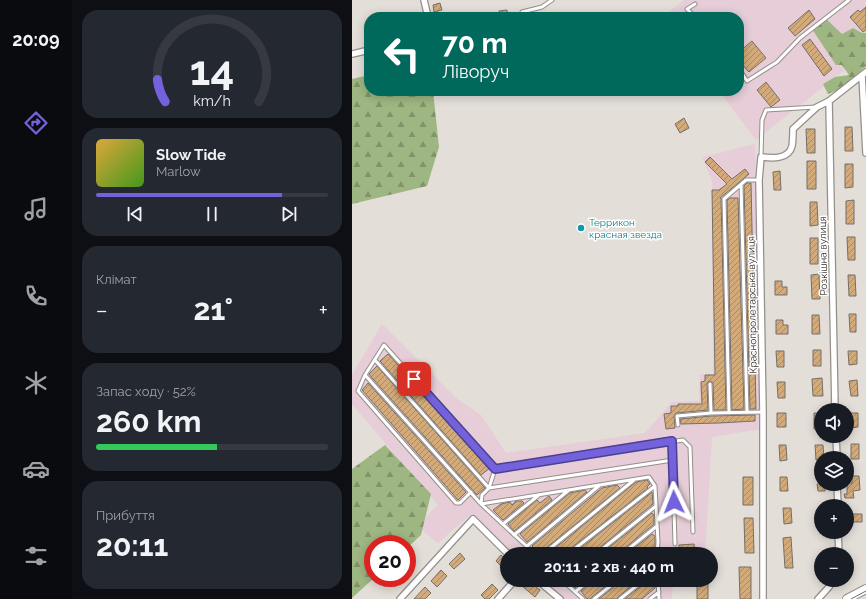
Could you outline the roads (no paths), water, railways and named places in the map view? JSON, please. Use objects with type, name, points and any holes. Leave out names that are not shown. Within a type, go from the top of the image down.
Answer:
[{"type":"main road","points":[[847,599],[866,589]]},
{"type":"main road","points":[[858,599],[866,595]]},
{"type":"street","points":[[424,0],[427,12]]},
{"type":"street","points":[[352,54],[364,51]]},
{"type":"street","points":[[761,157],[776,159],[785,154],[792,148],[793,129],[817,107],[829,101],[864,74]]},
{"type":"street","points":[[864,74],[866,153]]},
{"type":"street","name":"Розкішна вулиця","points":[[829,101],[836,403]]},
{"type":"street","name":"Краснопролетарська вулиця","points":[[761,157],[759,180],[763,412],[763,599]]},
{"type":"street","points":[[400,599],[472,520],[501,547]]},
{"type":"street","points":[[498,599],[509,587]]},
{"type":"street","points":[[545,587],[560,599]]},
{"type":"street","points":[[818,599],[829,587]]},
{"type":"lane","points":[[522,12],[542,7],[552,0]]},
{"type":"lane","points":[[744,77],[747,81],[777,62],[800,38],[849,0]]},
{"type":"lane","points":[[690,12],[687,9],[695,4]]},
{"type":"lane","points":[[761,157],[762,120],[766,110],[817,107]]},
{"type":"lane","points":[[729,413],[724,199],[746,180],[759,180]]},
{"type":"lane","points":[[741,184],[747,412]]},
{"type":"lane","points":[[471,492],[460,503],[456,503],[358,391],[365,375],[384,345],[495,469]]},
{"type":"lane","points":[[375,360],[489,488]]},
{"type":"lane","points":[[365,375],[481,504],[527,546],[601,484]]},
{"type":"lane","points":[[710,384],[711,413]]},
{"type":"lane","points":[[678,425],[677,416],[711,413],[763,412]]},
{"type":"lane","points":[[495,469],[684,440],[690,447],[693,532]]},
{"type":"lane","points":[[672,441],[675,544]]},
{"type":"lane","points":[[489,488],[672,460]]},
{"type":"lane","points":[[481,504],[482,495],[489,488],[495,469]]},
{"type":"lane","points":[[481,504],[649,476],[655,486],[658,547]]},
{"type":"lane","points":[[552,547],[635,479]]},
{"type":"lane","points":[[577,547],[655,486]]},
{"type":"lane","points":[[514,535],[570,490]]},
{"type":"lane","points":[[502,524],[540,494]]},
{"type":"lane","points":[[605,547],[656,506]]},
{"type":"lane","points":[[631,547],[657,526]]},
{"type":"lane","points":[[570,587],[583,599]]},
{"type":"lane","points":[[575,592],[581,587]]},
{"type":"lane","points":[[594,599],[609,587]]},
{"type":"lane","points":[[620,599],[635,587]]},
{"type":"lane","points":[[659,587],[659,599]]},
{"type":"lane","points":[[650,599],[659,592]]},
{"type":"tram line","points":[[851,599],[866,591]]},
{"type":"place","name":"Террикон красная звезда","points":[[581,228]]}]
